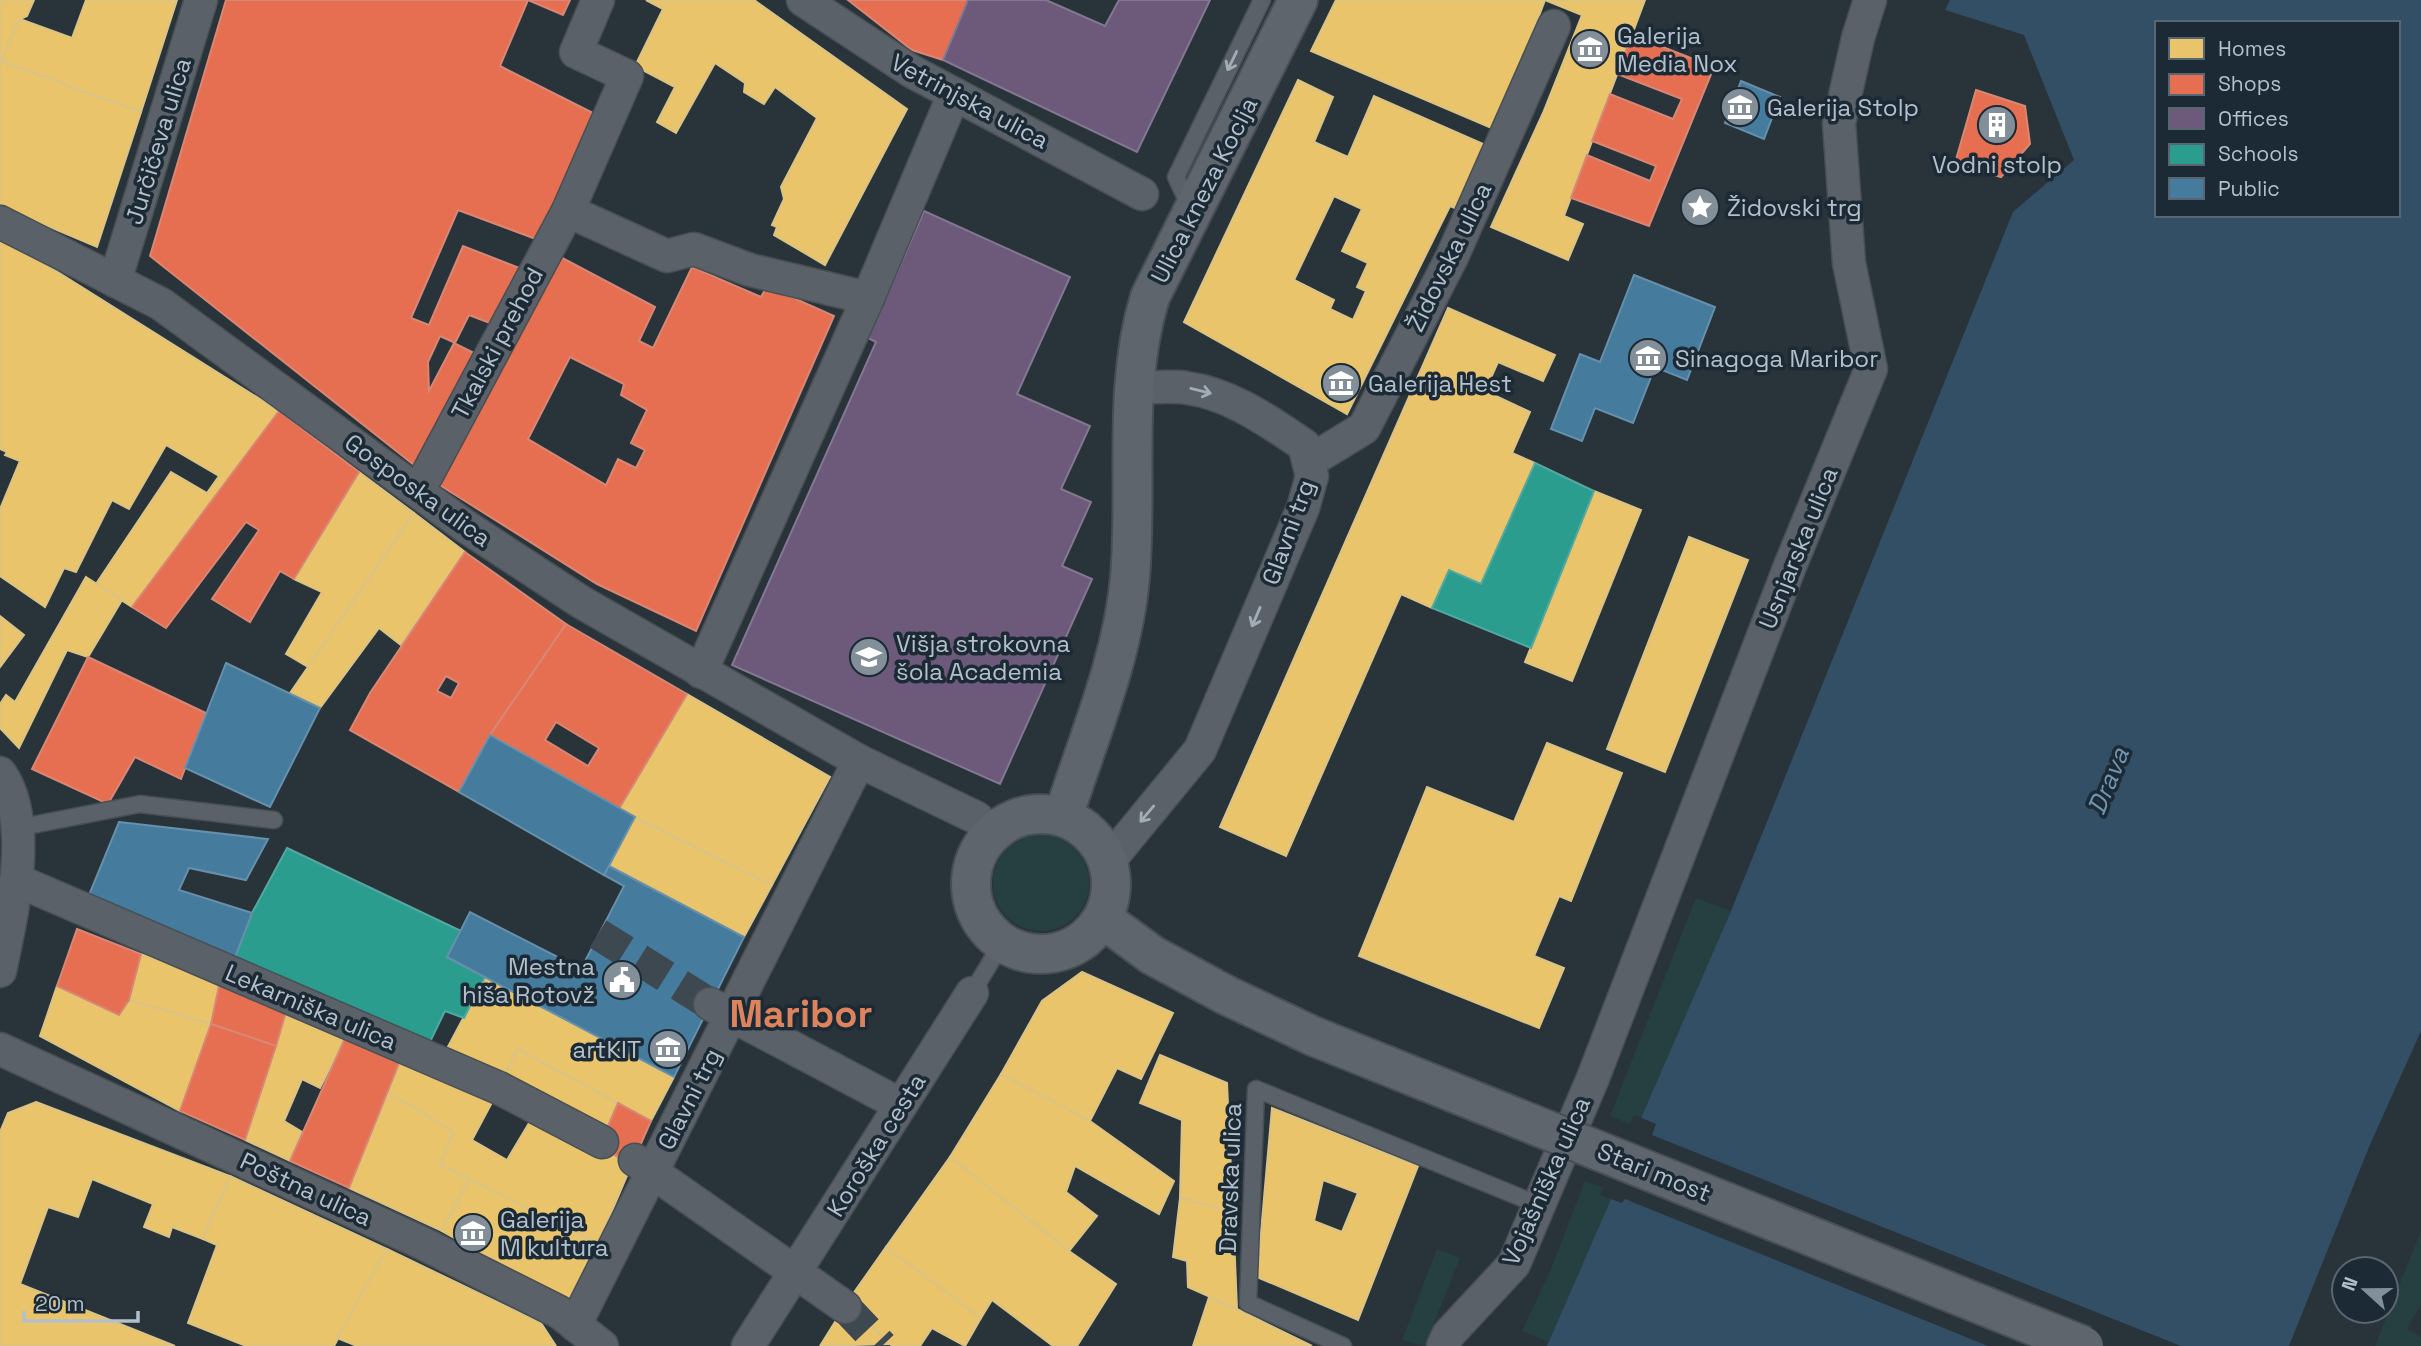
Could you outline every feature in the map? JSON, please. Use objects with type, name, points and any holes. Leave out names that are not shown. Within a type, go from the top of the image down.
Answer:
[{"type":"street","name":"Jurčičeva ulica","points":[[115,281],[201,0]]},
{"type":"street","name":"Tkalski prehod","points":[[427,475],[568,211],[627,76],[576,52],[598,0]]},
{"type":"street","name":"Vetrinjska ulica","points":[[803,0],[876,50],[1142,194]]},
{"type":"street","name":"Ulica kneza Koclja","points":[[1133,388],[1139,334],[1150,297],[1194,214],[1298,0]]},
{"type":"street","name":"Usnjarska ulica","points":[[1592,1078],[1785,579],[1871,369],[1849,263],[1839,123],[1858,38],[1870,0]]},
{"type":"street","name":"Židovska ulica","points":[[1310,461],[1364,428],[1452,257],[1554,26]]},
{"type":"street","points":[[701,672],[868,298],[954,94]]},
{"type":"street","points":[[568,211],[667,256],[694,249],[750,270],[868,298]]},
{"type":"street","name":"Gosposka ulica","points":[[0,222],[161,304],[465,526],[581,602],[851,756]]},
{"type":"street","points":[[1063,817],[1116,649],[1129,580],[1133,388]]},
{"type":"street","name":"Glavni trg","points":[[1108,862],[1200,750],[1303,508],[1312,475],[1304,445],[1269,421],[1223,397],[1186,388],[1133,388]]},
{"type":"street","points":[[851,756],[977,818]]},
{"type":"street","name":"Glavni trg","points":[[575,1325],[643,1166],[851,756]]},
{"type":"street","points":[[0,774],[7,783],[17,828],[16,880],[0,971]]},
{"type":"street","points":[[1030,814],[1063,817],[1091,834],[1108,862],[1112,891],[1103,919],[1084,940],[1058,953],[1029,954],[1002,943],[979,919],[973,903],[971,878],[978,854],[999,828],[1013,819],[1030,814]]},
{"type":"street","name":"Lekarniška ulica","points":[[16,880],[499,1088],[602,1142]]},
{"type":"street","name":"Stari most","points":[[1103,919],[1152,955],[1226,995],[1313,1036],[2084,1346]]},
{"type":"street","name":"Koroška cesta","points":[[748,1346],[972,993]]},
{"type":"street","points":[[721,1009],[901,1105]]},
{"type":"street","name":"Poštna ulica","points":[[0,1049],[422,1243],[559,1312],[602,1346]]},
{"type":"street","name":"Vojašniška ulica","points":[[1443,1346],[1448,1335],[1514,1264],[1592,1078]]},
{"type":"street","points":[[643,1166],[794,1274],[845,1307]]},
{"type":"lane","points":[[1194,214],[1176,177],[1262,0]]},
{"type":"lane","points":[[17,828],[141,804],[274,820]]},
{"type":"lane","name":"Koroška cesta","points":[[972,993],[1002,943]]},
{"type":"lane","name":"Dravska ulica","points":[[1343,1346],[1248,1303],[1256,1089],[1539,1205]]},
{"type":"green space","points":[[1041,835],[1059,839],[1075,849],[1085,865],[1089,883],[1085,901],[1075,917],[1059,927],[1041,931],[1023,927],[1007,917],[997,901],[993,883],[997,865],[1007,849],[1023,839]]},
{"type":"green space","points":[[1696,898],[1731,911],[1641,1118],[1634,1115],[1630,1124],[1610,1116]]},
{"type":"green space","points":[[1585,1181],[1603,1188],[1600,1195],[1611,1199],[1549,1342],[1522,1331],[1551,1269]]},
{"type":"green space","points":[[2421,1231],[2421,1304],[2407,1329],[2421,1337],[2421,1346],[2375,1346],[2383,1325],[2400,1325],[2400,1284]]},
{"type":"green space","points":[[1437,1249],[1460,1258],[1425,1346],[1402,1340]]},
{"type":"water","name":"Drava","points":[[1950,0],[2421,0],[2421,1031],[2369,1147],[2289,1346],[1547,1346],[1611,1199],[1641,1118],[1731,911],[2013,212],[2074,160],[2024,35],[1945,10]]},
{"type":"pier","points":[[1637,1116],[1656,1124],[1652,1135],[2181,1346],[1988,1346],[1625,1199],[1622,1203],[1608,1198]]},
{"type":"building: Homes","points":[[0,0],[34,0],[27,16],[20,19],[1,61],[141,112],[97,247],[0,206]]},
{"type":"building: Homes","points":[[86,0],[177,0],[141,112],[1,61],[20,19],[72,38]]},
{"type":"building: Homes","points":[[646,0],[754,0],[907,109],[825,265],[774,235],[777,227],[772,225],[784,199],[781,187],[817,118],[775,87],[764,104],[744,92],[745,83],[715,63],[676,133],[657,122],[675,87],[635,66],[663,9]]},
{"type":"building: Homes","points":[[1336,0],[1545,0],[1496,130],[1311,51]]},
{"type":"building: Homes","points":[[1545,0],[1645,0],[1564,216],[1583,224],[1568,260],[1491,227],[1543,113],[1582,15]]},
{"type":"building: Homes","points":[[1298,80],[1333,97],[1314,142],[1348,157],[1374,96],[1490,147],[1462,211],[1450,206],[1347,414],[1184,322]],"holes":[[[1334,196],[1362,209],[1342,251],[1368,263],[1357,287],[1366,291],[1353,320],[1330,309],[1334,300],[1294,280]]]},
{"type":"building: Homes","points":[[0,241],[21,249],[279,411],[132,607],[96,584],[171,472],[207,493],[219,476],[166,445],[129,509],[112,500],[76,572],[64,568],[45,607],[0,576],[0,509],[20,461],[5,455],[7,452],[0,449]]},
{"type":"building: Homes","points":[[1448,308],[1555,355],[1543,381],[1498,362],[1485,391],[1530,412],[1512,453],[1535,463],[1481,584],[1449,570],[1432,608],[1401,594],[1286,856],[1220,827]]},
{"type":"building: Homes","points":[[359,472],[414,513],[308,667],[286,654],[322,592],[294,579]]},
{"type":"building: Homes","points":[[1594,491],[1641,510],[1572,681],[1525,662]]},
{"type":"building: Homes","points":[[414,513],[465,552],[401,645],[379,628],[320,708],[290,693]]},
{"type":"building: Homes","points":[[1689,537],[1748,560],[1665,772],[1607,749]]},
{"type":"building: Homes","points":[[86,577],[122,600],[88,657],[67,650],[19,748],[0,728],[0,704],[6,695],[15,702]]},
{"type":"building: Homes","points":[[0,616],[24,635],[0,667]]},
{"type":"building: Homes","points":[[687,694],[830,777],[772,885],[619,809]]},
{"type":"building: Homes","points":[[1547,743],[1622,773],[1571,901],[1559,896],[1534,956],[1564,968],[1539,1028],[1359,956],[1427,787],[1514,822]]},
{"type":"building: Homes","points":[[635,817],[772,885],[744,937],[609,866]]},
{"type":"building: Homes","points":[[141,954],[220,981],[211,1024],[129,1000]]},
{"type":"building: Homes","points":[[1082,972],[1173,1013],[1141,1079],[1117,1068],[1090,1121],[1001,1074],[1042,1001]]},
{"type":"building: Homes","points":[[485,977],[674,1077],[651,1121],[517,1049],[501,1084],[442,1058]]},
{"type":"building: Homes","points":[[57,986],[119,1015],[129,1000],[211,1024],[180,1111],[40,1036]]},
{"type":"building: Homes","points":[[286,1012],[346,1036],[320,1088],[302,1079],[284,1121],[302,1132],[290,1161],[245,1140]]},
{"type":"building: Homes","points":[[517,1049],[618,1103],[603,1137],[501,1084]]},
{"type":"building: Homes","points":[[1160,1055],[1227,1083],[1233,1212],[1180,1198],[1182,1120],[1140,1103]]},
{"type":"building: Homes","points":[[401,1058],[497,1093],[472,1140],[507,1160],[535,1113],[632,1164],[598,1244],[440,1165],[454,1132],[388,1092]]},
{"type":"building: Homes","points":[[1001,1074],[1090,1121],[1174,1181],[1159,1214],[1075,1166],[1066,1192],[1097,1216],[1069,1251],[950,1157]]},
{"type":"building: Homes","points":[[388,1092],[454,1132],[440,1165],[469,1179],[442,1231],[349,1188]]},
{"type":"building: Homes","points":[[36,1102],[230,1176],[203,1239],[172,1227],[169,1237],[144,1227],[153,1204],[92,1179],[78,1217],[48,1207],[20,1284],[175,1346],[0,1346],[0,1132],[8,1113]]},
{"type":"building: Homes","points":[[1272,1108],[1418,1166],[1358,1320],[1257,1277]],"holes":[[[1323,1180],[1358,1193],[1342,1232],[1314,1221]]]},
{"type":"building: Homes","points":[[950,1157],[1069,1251],[1116,1284],[1077,1346],[1053,1346],[992,1300],[981,1318],[886,1247]]},
{"type":"building: Homes","points":[[230,1176],[387,1249],[334,1346],[246,1346],[188,1323],[217,1245],[203,1239]]},
{"type":"building: Homes","points":[[469,1179],[598,1244],[572,1304],[442,1231]]},
{"type":"building: Homes","points":[[1180,1198],[1233,1212],[1237,1309],[1188,1287],[1187,1261],[1173,1257]]},
{"type":"building: Homes","points":[[886,1247],[981,1318],[965,1346],[932,1328],[920,1346],[892,1346],[848,1301]]},
{"type":"building: Homes","points":[[387,1249],[541,1323],[556,1346],[357,1346],[337,1338]]},
{"type":"building: Homes","points":[[1209,1297],[1237,1309],[1312,1346],[1193,1346]]},
{"type":"building: Homes","points":[[848,1301],[889,1344],[820,1346]]},
{"type":"building: Shops","points":[[226,0],[528,0],[500,66],[597,115],[541,241],[458,210],[411,318],[429,325],[463,246],[522,269],[495,325],[469,315],[455,343],[440,336],[428,362],[429,391],[454,343],[476,354],[414,465],[150,256]]},
{"type":"building: Shops","points":[[528,0],[570,0],[563,15]]},
{"type":"building: Shops","points":[[848,0],[968,0],[943,60],[912,50]]},
{"type":"building: Shops","points":[[1632,35],[1714,67],[1649,226],[1571,198],[1587,155],[1650,181],[1656,166],[1592,141],[1610,94],[1673,119],[1682,99],[1617,74]]},
{"type":"building: Shops","name":"Vodni stolp","points":[[1976,90],[2025,106],[2030,144],[2001,177],[1955,163]]},
{"type":"building: Shops","points":[[553,253],[655,307],[639,341],[653,348],[692,267],[761,297],[767,286],[834,316],[696,631],[597,584],[430,479]],"holes":[[[570,357],[624,384],[621,395],[647,410],[631,443],[645,450],[636,468],[618,459],[606,485],[528,439]]]},
{"type":"building: Shops","points":[[279,411],[359,472],[294,579],[280,571],[250,622],[212,599],[259,530],[246,522],[166,628],[132,607]]},
{"type":"building: Shops","points":[[465,552],[566,624],[490,735],[459,792],[350,730],[370,693]],"holes":[[[446,676],[459,683],[451,698],[437,691]]]},
{"type":"building: Shops","points":[[566,624],[687,694],[619,809],[490,735]],"holes":[[[556,722],[599,748],[588,766],[545,740]]]},
{"type":"building: Shops","points":[[88,657],[206,713],[181,779],[135,757],[108,804],[32,769]]},
{"type":"building: Shops","points":[[77,929],[141,954],[129,1000],[119,1015],[57,986]]},
{"type":"building: Shops","points":[[220,981],[286,1012],[276,1046],[211,1024]]},
{"type":"building: Shops","points":[[211,1024],[276,1046],[245,1140],[180,1111]]},
{"type":"building: Shops","points":[[346,1036],[401,1058],[349,1188],[290,1161]]},
{"type":"building: Shops","points":[[618,1103],[651,1121],[632,1164],[599,1147]]},
{"type":"building: Offices","points":[[968,0],[1046,0],[1105,26],[1119,0],[1210,0],[1137,152],[943,60]]},
{"type":"building: Offices","points":[[924,211],[1070,277],[1017,394],[1090,426],[1061,489],[1091,502],[1062,566],[1092,579],[1000,784],[732,665],[876,342],[868,338]]},
{"type":"building: Schools","points":[[1535,463],[1594,491],[1531,648],[1432,608],[1449,570],[1481,584]]},
{"type":"building: Schools","points":[[287,848],[461,931],[447,957],[485,977],[464,1018],[445,1011],[428,1046],[234,960],[252,913]]},
{"type":"building: Public","points":[[1741,81],[1780,97],[1764,139],[1725,123]]},
{"type":"building: Public","name":"Sinagoga Maribor","points":[[1634,275],[1715,307],[1687,380],[1655,367],[1633,423],[1595,408],[1582,441],[1551,429],[1580,354],[1600,362]]},
{"type":"building: Public","points":[[226,663],[320,708],[270,807],[185,768]]},
{"type":"building: Public","points":[[490,735],[635,817],[604,875],[459,792]]},
{"type":"building: Public","points":[[119,822],[268,839],[246,880],[189,868],[179,890],[252,913],[234,960],[89,895]]},
{"type":"building: Public","points":[[609,866],[744,937],[674,1077],[447,957],[470,912],[581,969],[624,886],[604,875]]},
{"type":"tunnel","points":[[598,934],[710,1004]]},
{"type":"tunnel","points":[[845,1307],[882,1346]]},
{"type":"place","name":"Galerija Media Nox","points":[[1590,49]]},
{"type":"place","name":"Galerija Stolp","points":[[1740,107]]},
{"type":"place","name":"Vodni stolp","points":[[1997,125]]},
{"type":"place","name":"Židovski trg","points":[[1700,207]]},
{"type":"place","name":"Sinagoga Maribor","points":[[1648,358]]},
{"type":"place","name":"Galerija Hest","points":[[1341,383]]},
{"type":"place","name":"Višja strokovna šola Academia","points":[[869,657]]},
{"type":"place","name":"Mestna hiša Rotovž","points":[[622,980]]},
{"type":"place","name":"artKIT","points":[[668,1049]]},
{"type":"place","name":"Galerija M kultura","points":[[473,1233]]},
{"type":"district","name":"Maribor","points":[[801,1014]]}]
